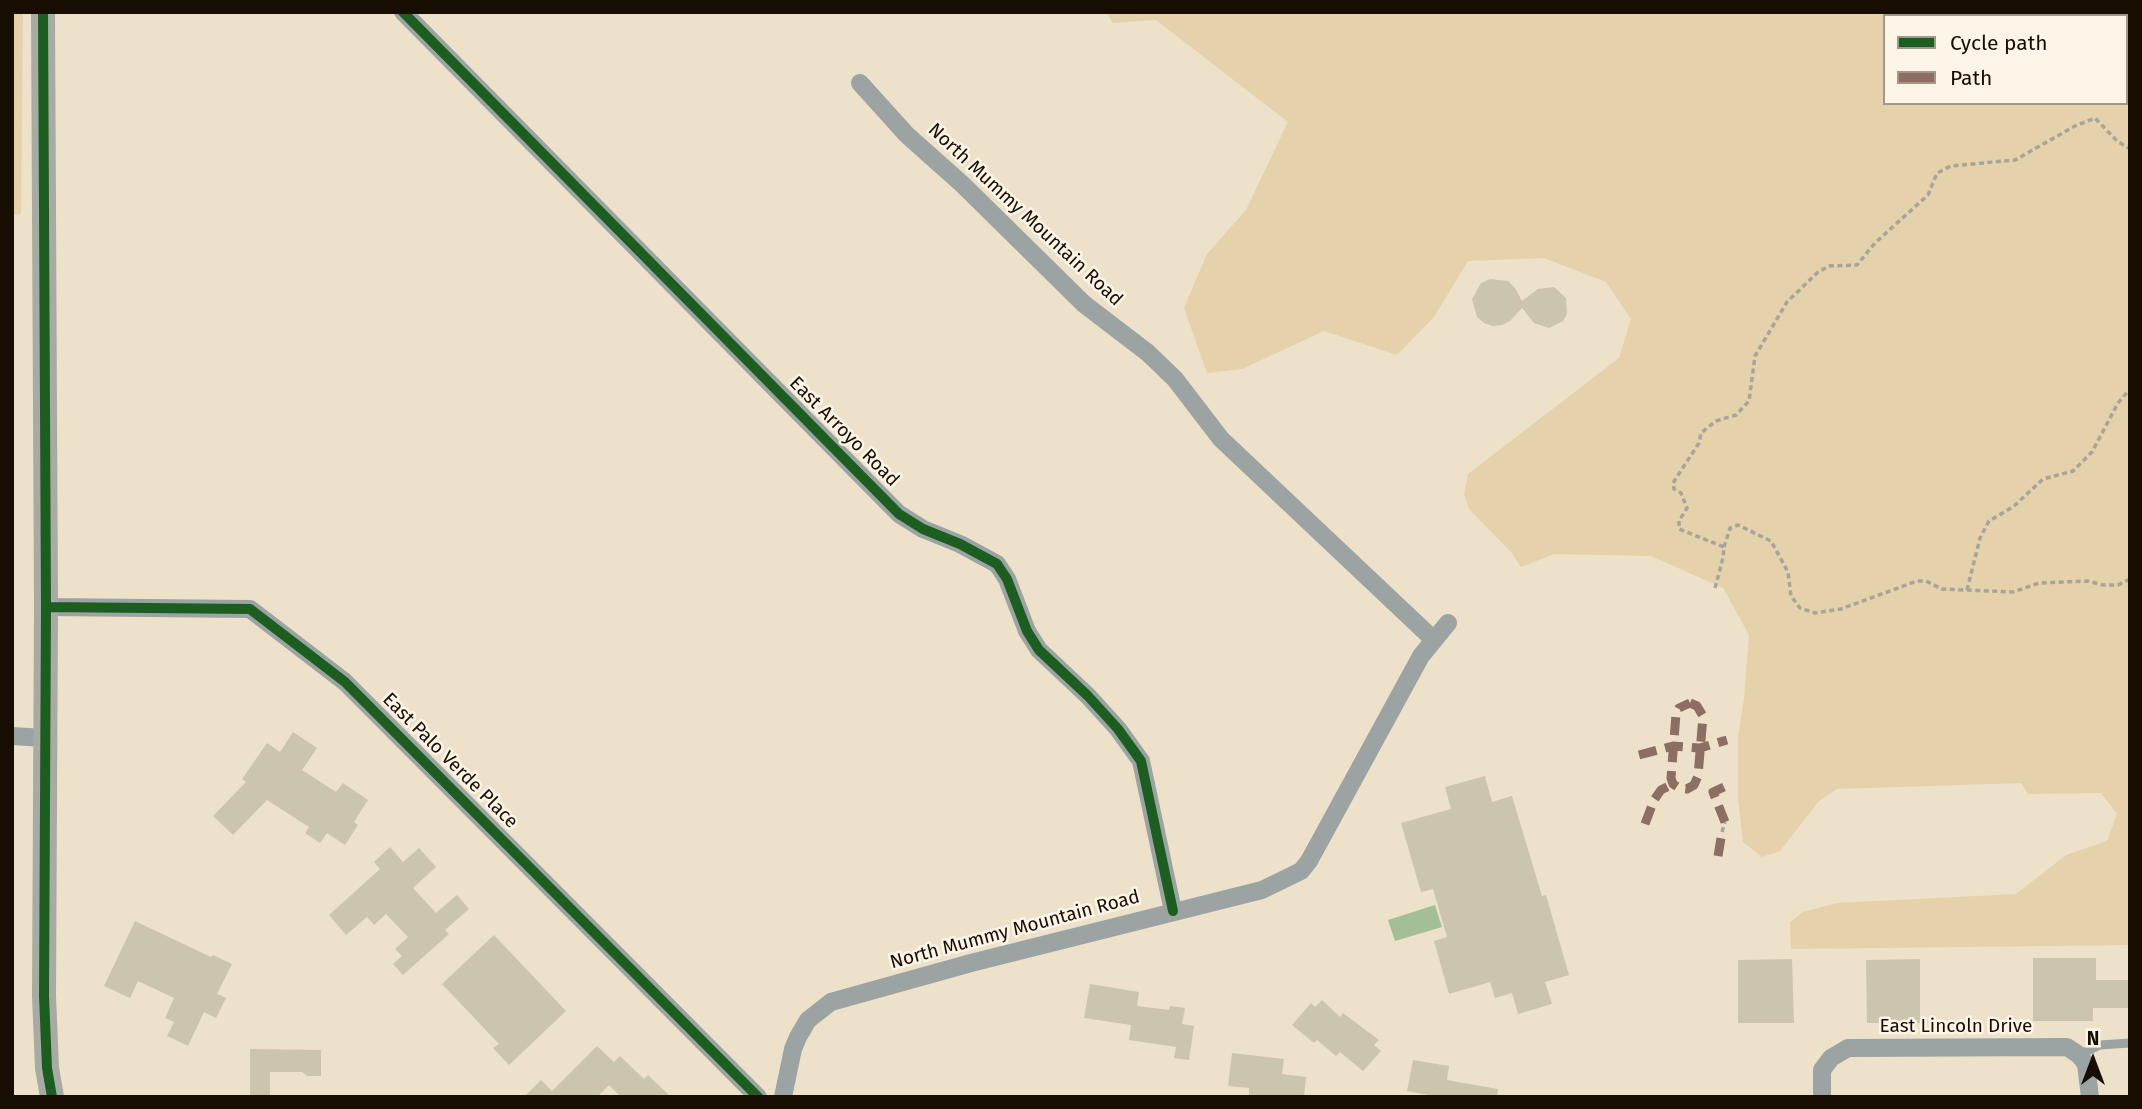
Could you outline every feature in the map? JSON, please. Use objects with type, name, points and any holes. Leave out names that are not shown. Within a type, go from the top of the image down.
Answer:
[{"type":"street","points":[[43,12],[46,607],[44,996],[47,1068],[52,1097]]},
{"type":"street","name":"East Arroyo Road","points":[[403,12],[899,514],[923,529],[960,544],[997,564],[1007,579],[1027,631],[1039,650],[1088,696],[1118,729],[1141,761],[1173,911]]},
{"type":"street","name":"North Mummy Mountain Road","points":[[860,83],[907,135],[962,184],[1084,304],[1148,353],[1175,379],[1222,439],[1434,640]]},
{"type":"street","name":"East Palo Verde Place","points":[[46,607],[250,609],[345,682],[758,1097]]},
{"type":"street","name":"North Mummy Mountain Road","points":[[783,1097],[798,1037],[808,1020],[831,1002],[884,986],[1262,890],[1301,871],[1309,861],[1410,674],[1448,623]]},
{"type":"street","points":[[12,736],[44,738]]},
{"type":"street","name":"East Lincoln Drive","points":[[1822,1097],[1822,1070],[1831,1058],[1847,1048],[2067,1047],[2079,1055]]},
{"type":"street","points":[[2079,1055],[2086,1064],[2090,1097]]},
{"type":"lane","points":[[2079,1055],[2100,1045],[2130,1043]]},
{"type":"path","points":[[1724,547],[1679,529],[1679,520],[1687,508],[1681,493],[1674,489],[1674,483],[1699,443],[1702,433],[1716,421],[1736,415],[1749,401],[1755,356],[1787,302],[1818,272],[1829,266],[1857,265],[1875,243],[1928,195],[1937,173],[1951,166],[2015,160],[2075,125],[2095,118],[2117,141],[2130,149]]},
{"type":"path","points":[[1968,590],[1980,538],[1989,521],[2013,507],[2043,479],[2073,471],[2092,452],[2119,403],[2130,389]]},
{"type":"path","points":[[1715,588],[1730,528],[1738,524],[1771,541],[1788,572],[1791,596],[1800,608],[1815,613],[1841,609],[1917,581],[1926,581],[1942,589],[2012,592],[2039,583],[2088,580],[2103,585],[2118,584],[2130,579]]},
{"type":"path","points":[[1722,832],[1725,822]]},
{"type":"shaded area","points":[[12,12],[23,12],[21,214],[12,215]]},
{"type":"shaded area","points":[[1106,12],[2130,12],[2130,945],[1791,949],[1790,922],[1803,912],[1837,903],[2016,894],[2066,855],[2107,841],[2117,814],[2101,793],[2028,794],[2021,783],[1837,789],[1819,801],[1780,851],[1762,857],[1743,842],[1738,799],[1738,737],[1749,635],[1723,588],[1651,556],[1554,554],[1521,567],[1511,552],[1469,509],[1464,494],[1468,474],[1619,358],[1631,319],[1606,282],[1544,258],[1468,261],[1434,317],[1397,355],[1324,331],[1242,369],[1207,373],[1184,308],[1207,254],[1246,210],[1288,122],[1156,20],[1113,23]]},
{"type":"shaded area","points":[[1435,905],[1442,927],[1395,941],[1388,920]]},
{"type":"building","points":[[1490,279],[1508,281],[1522,301],[1538,289],[1554,287],[1566,298],[1567,314],[1563,321],[1549,328],[1534,323],[1522,308],[1510,321],[1502,325],[1484,323],[1477,317],[1472,299],[1481,283]]},
{"type":"building","points":[[293,732],[317,748],[302,770],[336,792],[343,783],[368,800],[354,822],[358,825],[345,845],[327,833],[320,843],[305,833],[309,827],[267,800],[233,835],[213,816],[246,782],[242,779],[267,743],[280,752]]},
{"type":"building","points":[[1485,776],[1492,802],[1512,796],[1542,896],[1546,895],[1569,975],[1545,982],[1552,1004],[1518,1014],[1512,993],[1495,998],[1490,982],[1449,994],[1434,941],[1447,937],[1433,889],[1421,892],[1401,823],[1451,809],[1445,787]]},
{"type":"building","points":[[390,847],[403,862],[419,848],[436,867],[413,888],[436,913],[457,895],[469,909],[445,930],[449,934],[403,975],[393,964],[402,956],[395,949],[408,937],[386,914],[374,925],[367,917],[346,935],[329,915],[380,869],[374,862]]},
{"type":"building","points":[[135,921],[211,957],[213,955],[232,964],[217,994],[226,998],[216,1018],[204,1012],[188,1046],[167,1036],[174,1022],[165,1018],[174,998],[138,981],[130,998],[104,986]]},
{"type":"building","points":[[494,935],[566,1011],[509,1065],[493,1048],[499,1044],[442,984]]},
{"type":"building","points":[[2033,958],[2096,958],[2096,980],[2130,980],[2130,1008],[2093,1008],[2093,1021],[2033,1021]]},
{"type":"building","points":[[1792,959],[1794,1023],[1738,1023],[1738,960]]},
{"type":"building","points":[[1920,959],[1920,1023],[1867,1023],[1866,960]]},
{"type":"building","points":[[1090,984],[1139,992],[1137,1006],[1169,1010],[1170,1006],[1185,1008],[1182,1024],[1194,1026],[1189,1060],[1174,1058],[1176,1047],[1129,1040],[1131,1025],[1084,1018]]},
{"type":"building","points":[[1322,1000],[1340,1017],[1343,1013],[1379,1040],[1374,1045],[1381,1051],[1363,1071],[1340,1052],[1336,1056],[1317,1040],[1314,1043],[1292,1025],[1311,1003],[1315,1007]]},
{"type":"building","points":[[597,1046],[614,1062],[620,1056],[644,1079],[648,1075],[671,1097],[621,1097],[609,1085],[597,1097],[524,1097],[541,1080],[552,1091]]},
{"type":"building","points":[[250,1049],[321,1050],[321,1076],[307,1076],[302,1072],[270,1072],[270,1097],[250,1097]]},
{"type":"building","points":[[1232,1053],[1284,1059],[1282,1074],[1306,1077],[1304,1097],[1249,1097],[1249,1088],[1228,1086]]},
{"type":"building","points":[[1413,1060],[1449,1066],[1447,1080],[1498,1089],[1497,1097],[1439,1097],[1407,1091]]},
{"type":"marked path","points":[[1690,703],[1697,706],[1703,716],[1698,776],[1694,785],[1687,789],[1673,784],[1671,778],[1676,714],[1679,708],[1690,703]]},
{"type":"marked path","points":[[1639,755],[1673,746],[1700,748],[1727,740]]},
{"type":"marked path","points":[[1645,824],[1654,800],[1661,790],[1673,784]]},
{"type":"marked path","points":[[1724,787],[1713,792],[1725,822]]},
{"type":"marked path","points":[[1718,856],[1722,832]]},
{"type":"cycle path","points":[[43,12],[46,607],[44,996],[47,1068],[52,1097]]},
{"type":"cycle path","points":[[403,12],[899,514],[923,529],[960,544],[997,564],[1007,579],[1027,631],[1039,650],[1088,696],[1118,729],[1141,761],[1173,911]]},
{"type":"cycle path","points":[[46,607],[250,609],[345,682],[758,1097]]}]
